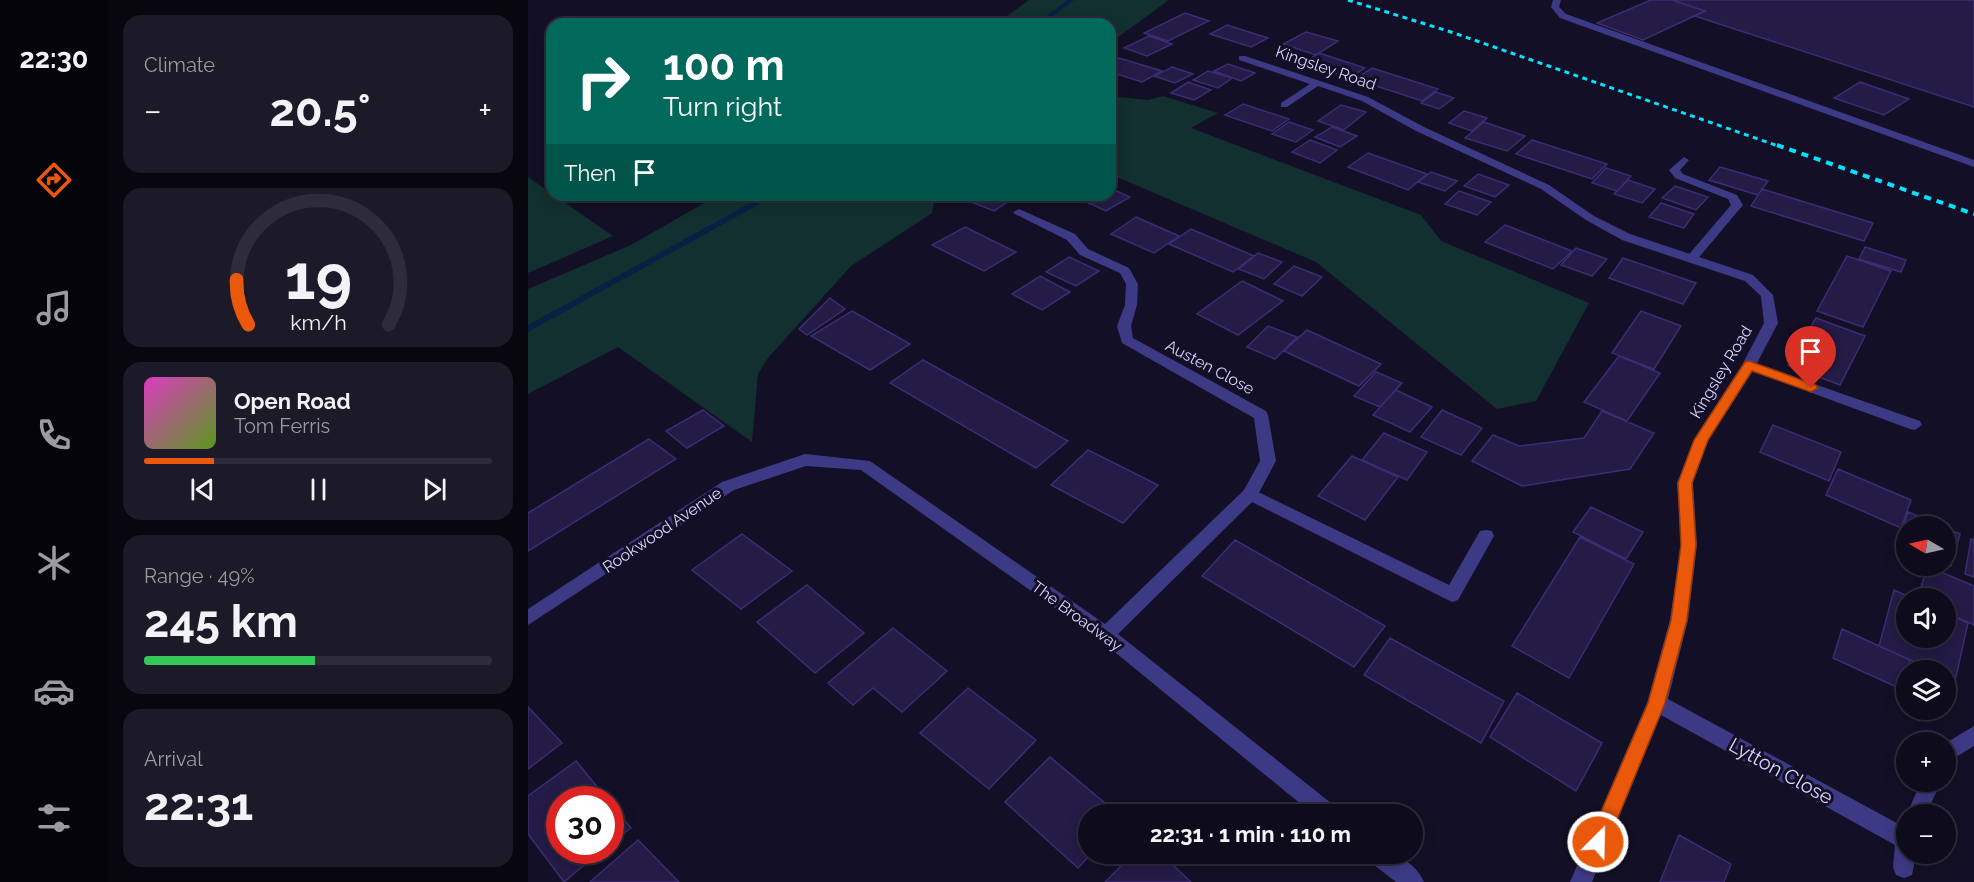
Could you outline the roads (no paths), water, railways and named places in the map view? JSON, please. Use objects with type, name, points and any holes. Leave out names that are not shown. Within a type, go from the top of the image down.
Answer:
[{"type":"street","points":[[1557,0],[1555,7],[1563,16],[1974,164]]},
{"type":"street","name":"Kingsley Road","points":[[1242,58],[1365,99],[1450,144],[1545,187],[1590,218],[1626,237],[1749,278],[1767,295],[1771,323],[1749,365],[1701,440],[1685,483],[1689,545],[1679,620],[1657,703],[1581,882]]},
{"type":"street","points":[[1284,105],[1317,83]]},
{"type":"street","points":[[1684,160],[1674,170],[1679,176],[1733,197],[1737,205],[1691,259]]},
{"type":"street","name":"Austen Close","points":[[1019,212],[1071,237],[1084,252],[1125,271],[1132,284],[1131,305],[1124,326],[1127,340],[1261,415],[1268,461],[1250,494],[1106,635]]},
{"type":"street","points":[[1749,365],[1915,425]]},
{"type":"street","name":"Rookwood Avenue","points":[[528,618],[728,486],[805,460]]},
{"type":"street","name":"The Broadway","points":[[805,460],[865,465],[1106,635],[1317,804]]},
{"type":"street","points":[[1250,494],[1452,595],[1486,536]]},
{"type":"street","name":"Lytton Close","points":[[1657,703],[1896,833]]},
{"type":"street","points":[[1956,747],[1974,735]]},
{"type":"street","points":[[1390,864],[1413,882]]},
{"type":"waterway","points":[[1047,18],[1071,0]]},
{"type":"waterway","points":[[528,329],[761,201]]},
{"type":"railway","points":[[1348,0],[1451,32],[1781,147]]},
{"type":"railway","points":[[1777,145],[1974,214]]}]
